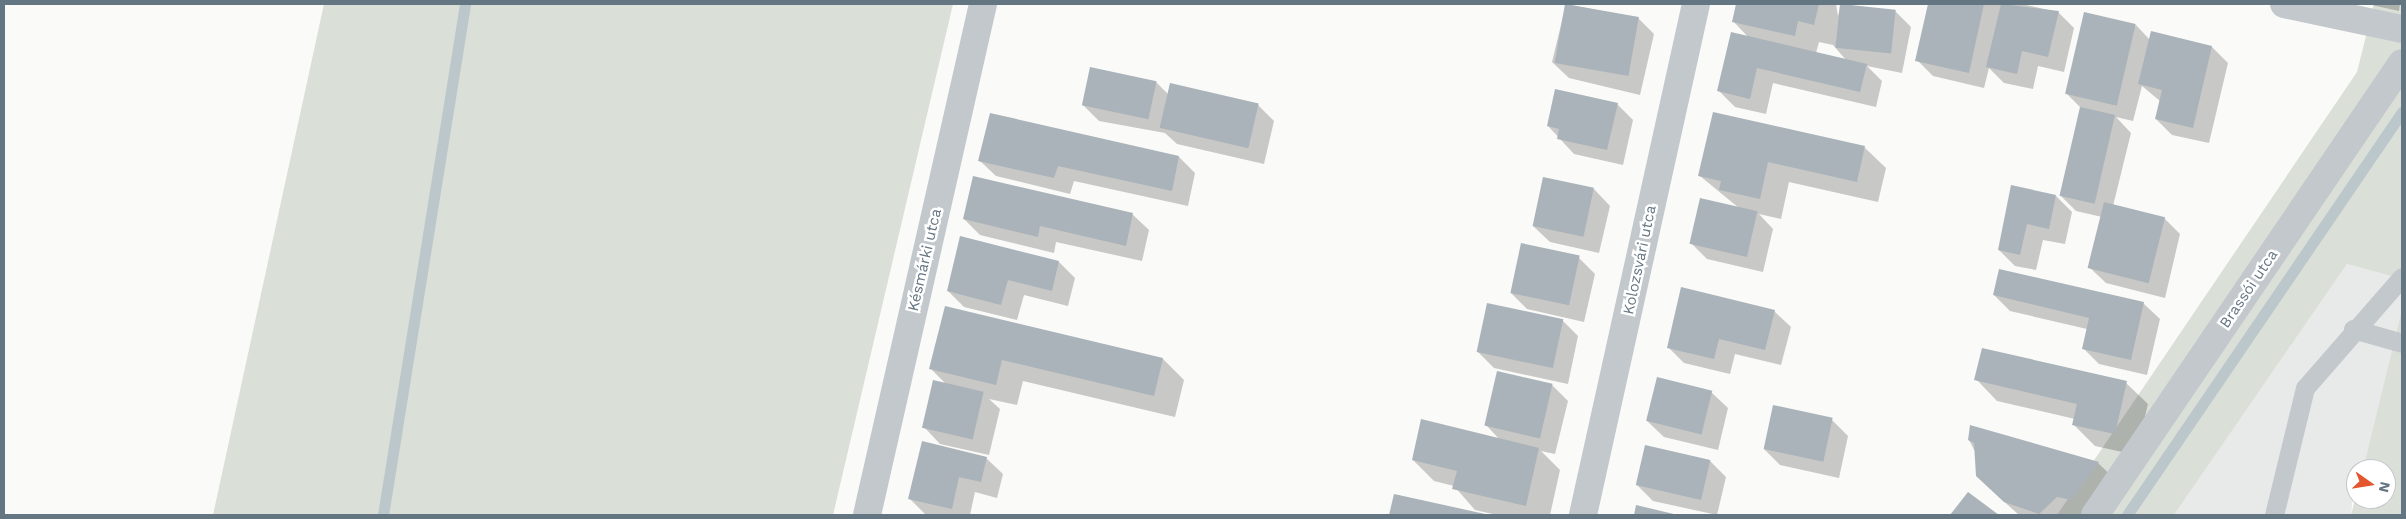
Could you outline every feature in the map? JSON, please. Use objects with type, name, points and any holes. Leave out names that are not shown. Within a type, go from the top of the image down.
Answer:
[{"type":"street","name":"Késmárki utca","points":[[867,515],[983,4]]},
{"type":"street","name":"Kolozsvári utca","points":[[1583,515],[1696,4]]},
{"type":"street","points":[[2284,4],[2402,30]]},
{"type":"street","name":"Brassói utca","points":[[2095,515],[2402,63]]},
{"type":"lane","points":[[2274,515],[2305,388],[2353,329],[2402,277]]},
{"type":"lane","points":[[2353,329],[2402,343]]},
{"type":"shaded area","points":[[324,4],[953,4],[833,515],[213,515]]},
{"type":"shaded area","points":[[2374,4],[2402,4],[2402,279],[2347,264],[2174,515],[2057,515],[2357,72]]},
{"type":"shaded area","points":[[2347,264],[2402,279],[2402,309],[2365,459],[2346,459],[2346,509],[2352,509],[2351,515],[2174,515]]},
{"type":"shaded area","points":[[2402,309],[2402,515],[2351,515],[2353,509],[2396,509],[2396,459],[2365,459]]},
{"type":"building","points":[[1565,4],[1639,17],[1628,76],[1555,63]]},
{"type":"building","points":[[1736,4],[1819,4],[1814,25],[1798,21],[1795,36],[1732,22]]},
{"type":"building","points":[[1840,4],[1896,10],[1891,54],[1835,48]]},
{"type":"building","points":[[1928,4],[1984,4],[1969,73],[1915,61]]},
{"type":"building","points":[[2001,4],[2059,11],[2048,57],[2022,51],[2017,74],[1986,67]]},
{"type":"building","points":[[2084,12],[2136,24],[2117,106],[2065,94]]},
{"type":"building","points":[[2151,31],[2212,46],[2193,128],[2155,119],[2162,90],[2138,84]]},
{"type":"building","points":[[1731,32],[1867,64],[1860,92],[1757,68],[1750,99],[1717,91]]},
{"type":"building","points":[[1090,67],[1157,81],[1148,119],[1082,105]]},
{"type":"building","points":[[1170,83],[1259,103],[1248,148],[1160,128]]},
{"type":"building","points":[[1555,89],[1618,103],[1607,150],[1557,139],[1559,129],[1547,126]]},
{"type":"building","points":[[2080,107],[2115,115],[2095,204],[2060,196]]},
{"type":"building","points":[[1713,112],[1865,146],[1857,182],[1768,162],[1760,199],[1719,190],[1721,181],[1698,176]]},
{"type":"building","points":[[990,113],[1179,156],[1172,191],[1058,166],[1054,178],[978,161]]},
{"type":"building","points":[[973,176],[1133,213],[1126,246],[1040,226],[1038,237],[963,219]]},
{"type":"building","points":[[1543,177],[1594,188],[1583,237],[1533,226]]},
{"type":"building","points":[[2011,185],[2056,195],[2049,229],[2027,224],[2020,255],[1998,250]]},
{"type":"building","points":[[1700,198],[1757,211],[1747,257],[1689,244]]},
{"type":"building","points":[[2104,202],[2165,217],[2149,283],[2088,268]]},
{"type":"building","points":[[960,236],[1059,261],[1052,291],[1008,280],[1001,305],[947,291]]},
{"type":"building","points":[[1521,243],[1580,255],[1569,305],[1510,293]]},
{"type":"building","points":[[1999,269],[2144,302],[2131,360],[2082,349],[2089,318],[1993,295]]},
{"type":"building","points":[[1681,287],[1775,310],[1765,350],[1719,339],[1714,359],[1667,348]]},
{"type":"building","points":[[1487,303],[1563,319],[1553,368],[1477,352]]},
{"type":"building","points":[[945,306],[1163,358],[1154,396],[1002,360],[996,385],[929,369]]},
{"type":"building","points":[[1982,348],[2127,381],[2115,434],[2072,425],[2077,404],[1974,380]]},
{"type":"building","points":[[1497,371],[1553,384],[1540,438],[1484,426]]},
{"type":"building","points":[[1657,377],[1712,391],[1701,434],[1646,421]]},
{"type":"building","points":[[933,380],[984,392],[973,439],[922,428]]},
{"type":"building","points":[[1773,405],[1833,418],[1823,462],[1764,449]]},
{"type":"building","points":[[1421,419],[1539,448],[1526,506],[1452,489],[1457,471],[1412,460]]},
{"type":"building","points":[[1970,425],[2099,462],[2072,500],[2057,497],[2039,514],[2004,502],[1976,476],[1974,443],[1968,440]]},
{"type":"building","points":[[922,441],[987,457],[981,482],[959,477],[952,509],[908,499]]},
{"type":"building","points":[[1645,445],[1710,460],[1701,500],[1636,485]]},
{"type":"building","points":[[1968,492],[1999,515],[1950,515]]},
{"type":"building","points":[[1394,494],[1485,514],[1485,515],[1389,515]]},
{"type":"building","points":[[1636,505],[1678,515],[1634,515]]},
{"type":"waterway","points":[[383,515],[465,4]]},
{"type":"waterway","points":[[2127,515],[2402,112]]}]
